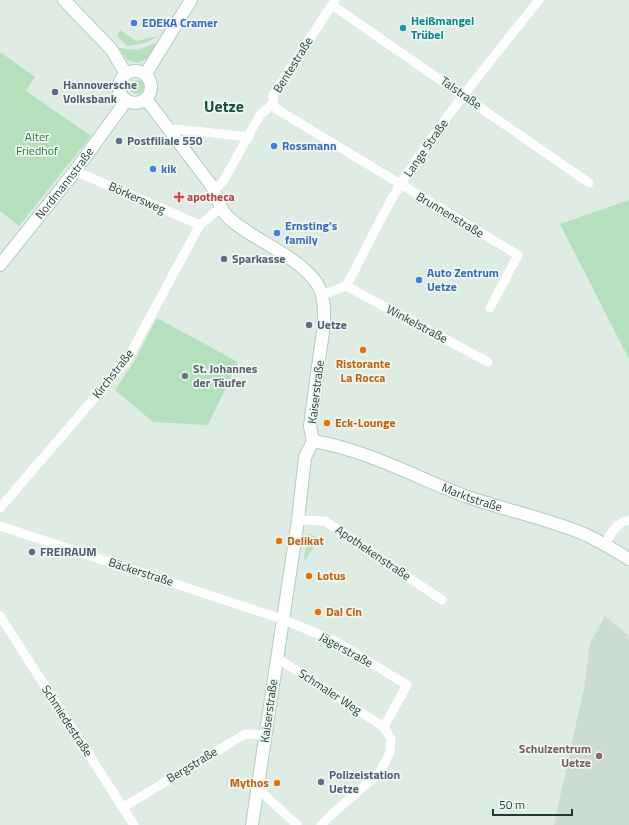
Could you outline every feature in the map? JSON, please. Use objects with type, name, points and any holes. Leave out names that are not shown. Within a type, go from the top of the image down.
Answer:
[{"type":"street","points":[[64,0],[111,49],[126,74]]},
{"type":"street","points":[[145,75],[191,0]]},
{"type":"street","name":"Lange Straße","points":[[346,286],[401,184],[463,95],[539,0]]},
{"type":"street","name":"Talstraße","points":[[333,2],[589,183]]},
{"type":"street","name":"Bentestraße","points":[[214,191],[224,180],[260,115],[273,104],[273,95],[333,2]]},
{"type":"street","points":[[136,72],[145,75],[151,87],[151,92],[146,100],[136,103],[126,101],[120,88],[120,82],[126,74],[136,72]]},
{"type":"street","name":"Kaiserstraße","points":[[146,100],[214,191],[220,208],[229,219],[257,239],[306,270],[316,281],[322,295],[324,322],[310,426],[313,441],[305,457],[298,520],[252,825]]},
{"type":"street","name":"Nordmannstraße","points":[[0,265],[75,171],[126,101]]},
{"type":"street","name":"Brunnenstraße","points":[[273,104],[278,110],[518,255],[490,308]]},
{"type":"street","points":[[169,132],[176,130],[249,137]]},
{"type":"street","name":"Börkersweg","points":[[75,171],[200,225]]},
{"type":"street","name":"Kirchstraße","points":[[0,508],[127,360],[200,225],[220,208]]},
{"type":"street","points":[[322,295],[346,286]]},
{"type":"street","name":"Winkelstraße","points":[[346,286],[488,362]]},
{"type":"street","name":"Marktstraße","points":[[313,441],[329,444],[371,457],[466,496],[568,528],[605,544],[629,559]]},
{"type":"street","name":"Apothekenstraße","points":[[298,520],[325,521],[442,600]]},
{"type":"street","points":[[605,544],[613,530],[625,520],[629,520]]},
{"type":"street","name":"Bäckerstraße","points":[[0,526],[282,619]]},
{"type":"street","name":"Schmiedestraße","points":[[0,616],[134,825]]},
{"type":"street","name":"Jägerstraße","points":[[282,619],[337,642],[407,685],[384,727]]},
{"type":"street","name":"Schmaler Weg","points":[[277,658],[384,727]]},
{"type":"street","points":[[321,825],[330,814],[379,773],[390,753],[391,739],[384,727]]},
{"type":"street","name":"Bergstraße","points":[[122,808],[245,734],[265,735]]},
{"type":"street","points":[[257,788],[297,825]]},
{"type":"shaded area","name":"Schulzentrum Uetze","points":[[605,616],[629,636],[629,825],[554,825],[584,688],[590,643]]},
{"type":"green space","points":[[120,30],[136,41],[158,36],[143,43],[127,46],[117,36]]},
{"type":"green space","points":[[155,43],[157,44],[148,58],[138,63],[127,60],[119,48],[138,50]]},
{"type":"green space","name":"Alter Friedhof","points":[[0,52],[35,77],[26,91],[91,136],[19,226],[0,211]]},
{"type":"green space","points":[[137,80],[142,82],[144,87],[142,92],[137,94],[132,92],[130,87],[132,82]]},
{"type":"green space","points":[[629,200],[629,359],[560,224]]},
{"type":"green space","points":[[157,318],[238,362],[208,425],[153,422],[115,390],[135,360]]},
{"type":"green space","points":[[308,533],[319,539],[306,559],[304,559]]},
{"type":"place","name":"EDEKA Cramer","points":[[134,23]]},
{"type":"place","name":"Heißmangel Trübel","points":[[403,28]]},
{"type":"place","name":"Hannoversche Volksbank","points":[[55,92]]},
{"type":"place","name":"Postfiliale 550","points":[[119,141]]},
{"type":"place","name":"Rossmann","points":[[274,146]]},
{"type":"place","name":"kik","points":[[153,169]]},
{"type":"place","name":"apotheca","points":[[179,197]]},
{"type":"place","name":"Ernsting's family","points":[[277,233]]},
{"type":"place","name":"Sparkasse","points":[[224,259]]},
{"type":"place","name":"Auto Zentrum Uetze","points":[[419,280]]},
{"type":"place","name":"Uetze","points":[[309,325]]},
{"type":"place","name":"Ristorante La Rocca","points":[[363,350]]},
{"type":"place","name":"St. Johannes der Täufer","points":[[185,376]]},
{"type":"place","name":"Eck-Lounge","points":[[327,423]]},
{"type":"place","name":"Delikat","points":[[279,541]]},
{"type":"place","name":"FREIRAUM","points":[[32,552]]},
{"type":"place","name":"Lotus","points":[[309,576]]},
{"type":"place","name":"Dal Cin","points":[[318,612]]},
{"type":"place","name":"Schulzentrum Uetze","points":[[599,756]]},
{"type":"place","name":"Polizeistation Uetze","points":[[321,782]]},
{"type":"place","name":"Mythos","points":[[277,783]]},
{"type":"district","name":"Uetze","points":[[224,106]]}]
